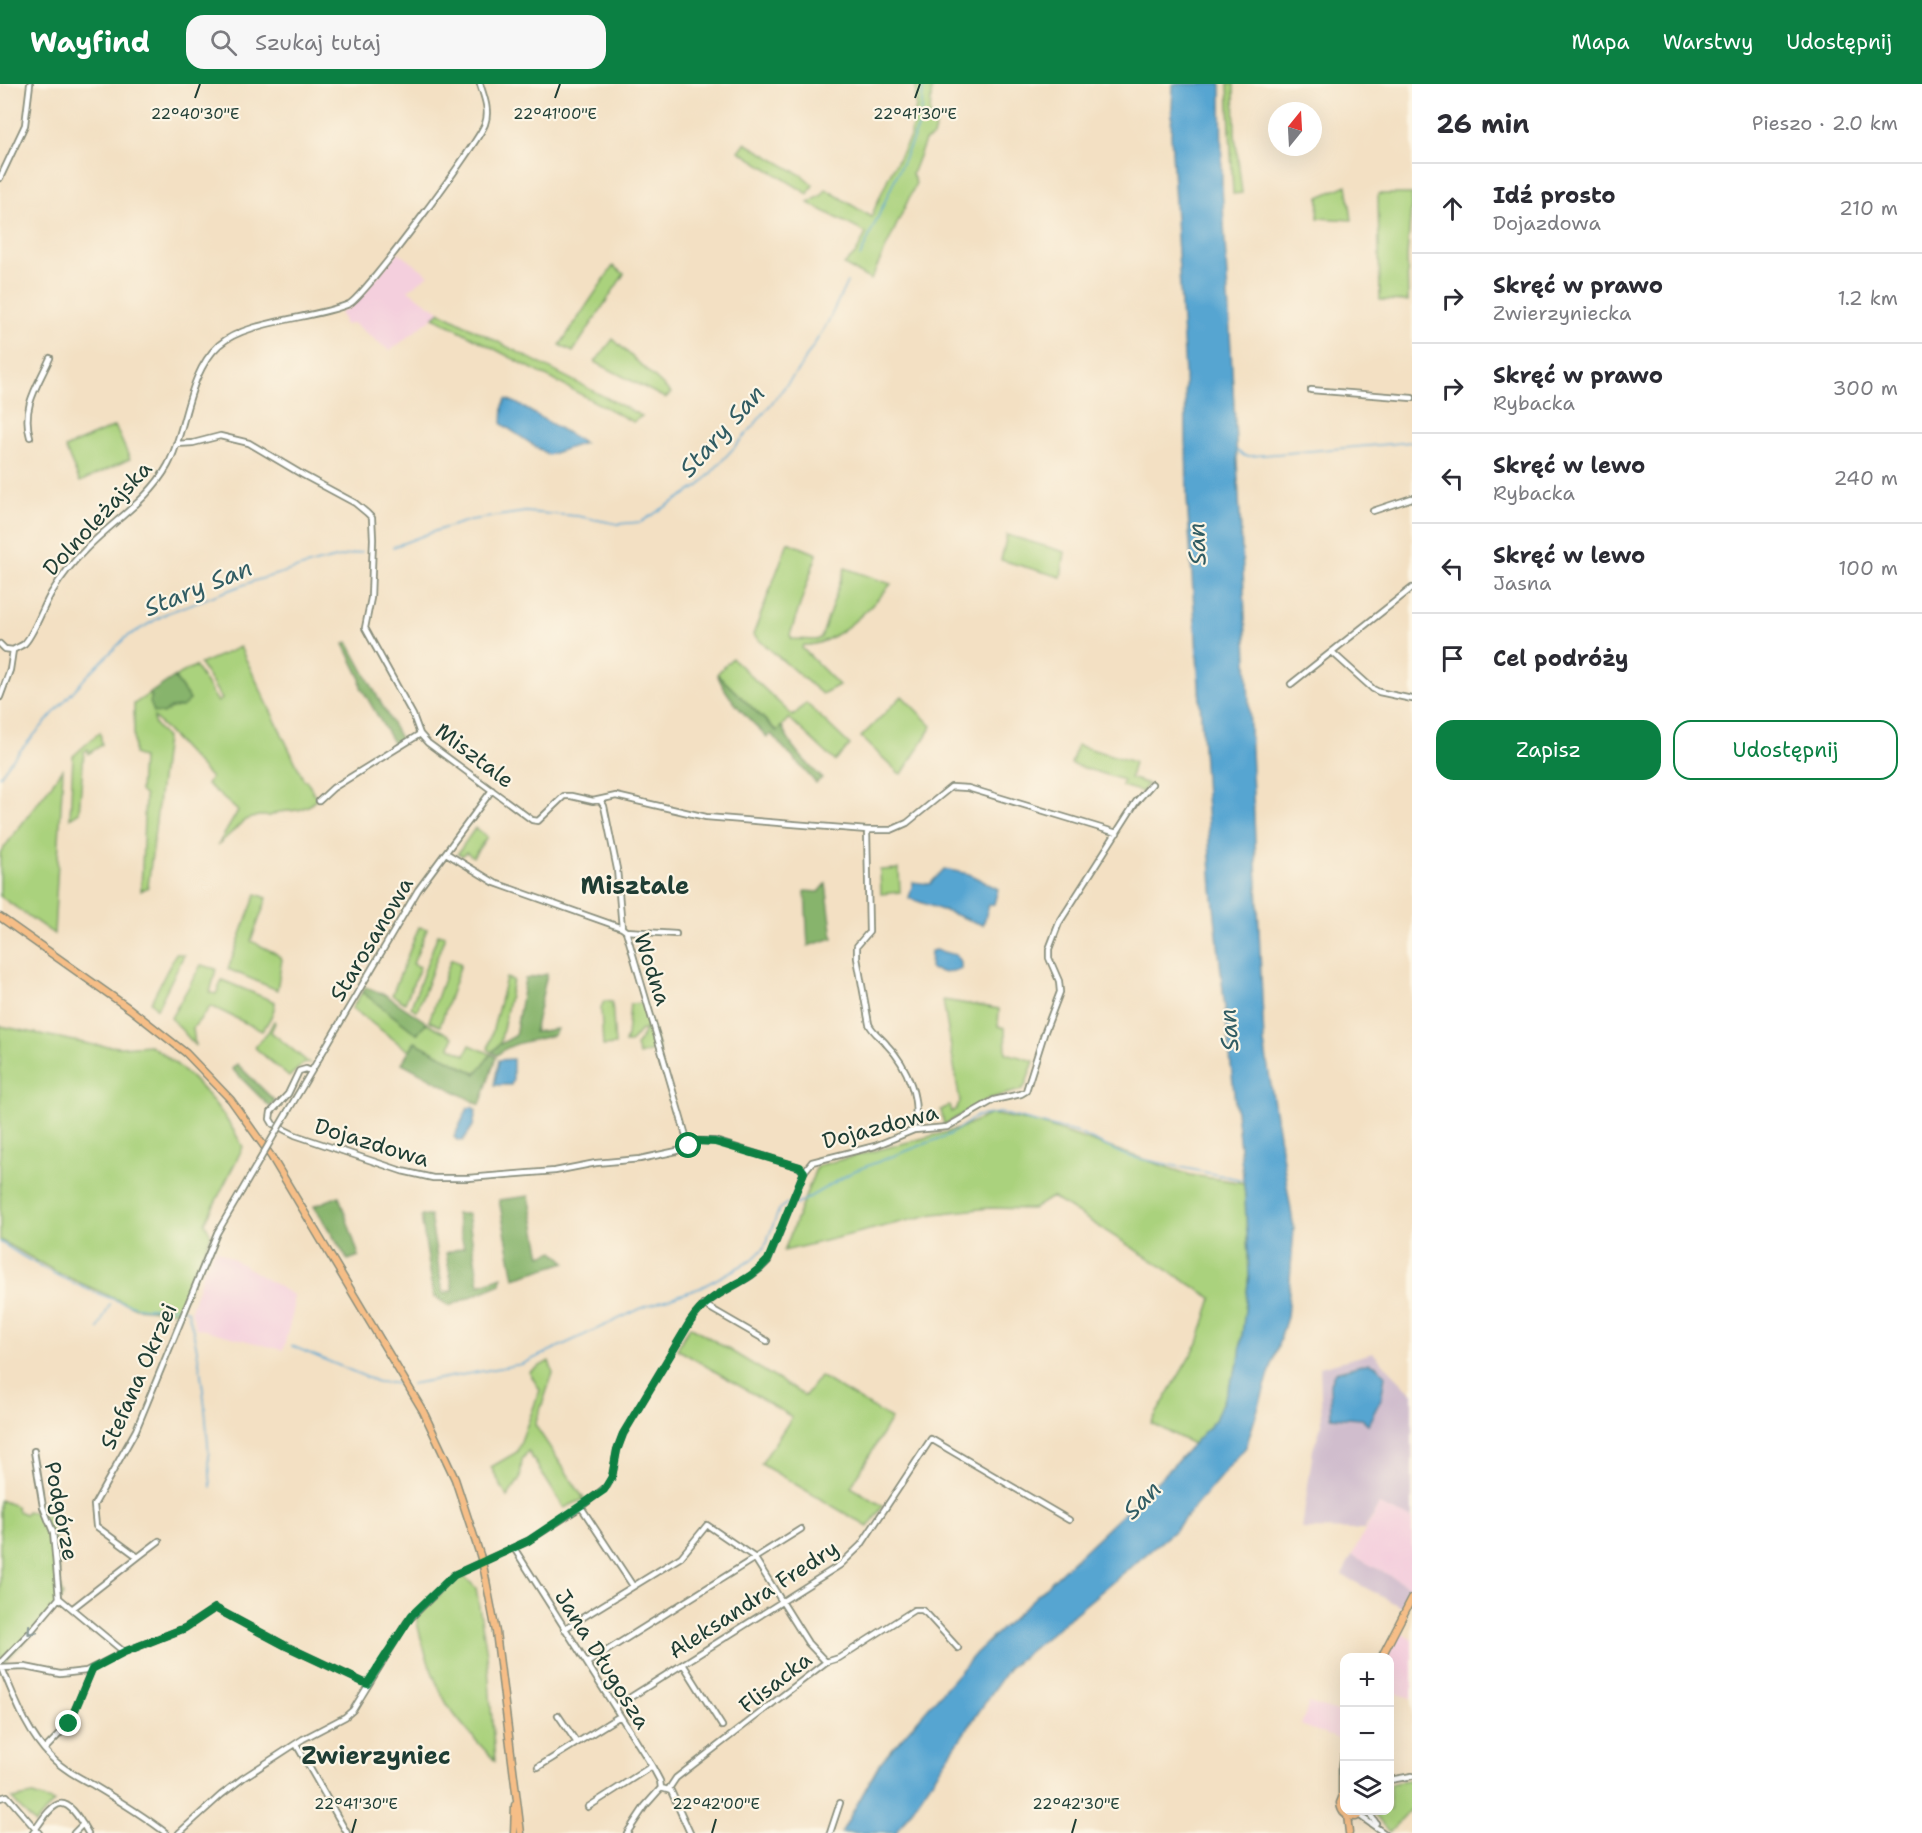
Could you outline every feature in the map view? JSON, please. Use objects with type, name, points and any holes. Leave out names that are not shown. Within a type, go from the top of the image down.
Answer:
[{"type":"main road","points":[[0,917],[170,1040],[231,1100],[276,1164],[403,1376],[435,1434],[456,1479],[484,1570],[496,1632],[521,1833]]},
{"type":"main road","points":[[1384,1653],[1412,1598]]},
{"type":"main road","points":[[514,1771],[514,1833]]},
{"type":"main road","points":[[1347,1815],[1358,1816],[1350,1833],[1347,1815]]},
{"type":"street","points":[[0,178],[25,124],[30,84]]},
{"type":"street","name":"Dolnoleżajska","points":[[0,697],[10,670],[13,650],[25,643],[52,591],[86,549],[158,482],[176,444],[192,392],[206,363],[220,345],[240,333],[350,304],[374,280],[471,147],[486,122],[486,103],[480,84]]},
{"type":"street","points":[[30,437],[26,426],[27,406],[50,358]]},
{"type":"street","points":[[1311,390],[1412,398]]},
{"type":"street","name":"Misztale","points":[[176,444],[193,443],[220,436],[249,443],[363,509],[372,518],[371,598],[365,628],[413,716],[420,735],[532,820],[538,821],[564,796],[593,801],[616,796],[706,817],[891,830],[907,823],[951,787],[968,788],[1117,833]]},
{"type":"street","points":[[1373,511],[1412,498]]},
{"type":"street","points":[[1291,684],[1412,588]]},
{"type":"street","points":[[0,644],[5,649],[13,650]]},
{"type":"street","points":[[1332,652],[1373,689],[1412,699]]},
{"type":"street","points":[[319,801],[333,788],[420,735]]},
{"type":"street","name":"Dojazdowa","points":[[311,1071],[299,1071],[288,1094],[271,1112],[270,1119],[273,1124],[295,1135],[402,1171],[433,1178],[468,1178],[555,1171],[596,1163],[640,1159],[677,1151],[698,1141],[715,1142],[800,1167],[804,1172],[812,1162],[875,1146],[912,1130],[946,1127],[994,1100],[1021,1095],[1026,1091],[1060,992],[1059,981],[1049,958],[1049,949],[1064,915],[1136,802],[1152,784]]},
{"type":"street","name":"Starosanowa","points":[[288,1112],[418,890],[492,790]]},
{"type":"street","name":"Wodna","points":[[600,800],[604,806],[617,869],[624,930],[689,1146]]},
{"type":"street","points":[[867,830],[869,932],[857,946],[857,957],[869,1024],[873,1032],[889,1046],[903,1069],[915,1099],[917,1114],[912,1130]]},
{"type":"street","points":[[446,853],[495,883],[624,930],[676,934]]},
{"type":"street","name":"Stefana Okrzei","points":[[138,1557],[96,1526],[94,1505],[136,1430],[217,1233],[288,1112]]},
{"type":"street","points":[[800,1167],[812,1162]]},
{"type":"street","points":[[179,1833],[221,1795],[296,1744],[345,1717],[353,1710],[367,1684],[412,1615],[454,1575],[514,1548],[581,1507],[604,1490],[610,1482],[623,1434],[690,1322],[703,1304],[759,1271],[768,1260],[804,1172]]},
{"type":"street","points":[[703,1304],[767,1341]]},
{"type":"street","name":"Aleksandra Fredry","points":[[615,1707],[834,1569],[856,1550],[932,1439],[1068,1520]]},
{"type":"street","name":"Podgórze","points":[[34,1451],[44,1507],[53,1532],[59,1598]]},
{"type":"street","points":[[581,1507],[633,1586]]},
{"type":"street","points":[[564,1629],[681,1557],[707,1526],[754,1557],[808,1643],[826,1662]]},
{"type":"street","points":[[587,1663],[801,1529]]},
{"type":"street","points":[[73,1608],[159,1541]]},
{"type":"street","name":"Jana Długosza","points":[[514,1548],[652,1766],[661,1788]]},
{"type":"street","points":[[1,1666],[59,1598],[124,1652]]},
{"type":"street","points":[[1,1666],[24,1667],[60,1674],[73,1674],[92,1669],[124,1652],[185,1628],[215,1608],[286,1646],[367,1684]]},
{"type":"street","name":"Flisacka","points":[[668,1790],[676,1778],[826,1662],[839,1658],[914,1610],[922,1610],[927,1614],[958,1648]]},
{"type":"street","points":[[683,1664],[723,1726]]},
{"type":"street","points":[[1,1666],[21,1713],[52,1758],[166,1833]]},
{"type":"street","points":[[45,1749],[69,1724],[92,1669]]},
{"type":"street","points":[[558,1715],[577,1743]]},
{"type":"street","points":[[538,1767],[620,1716]]},
{"type":"street","points":[[296,1744],[347,1833]]},
{"type":"street","points":[[588,1807],[652,1766]]},
{"type":"street","points":[[1394,1779],[1412,1776]]},
{"type":"street","points":[[627,1833],[645,1806],[661,1788],[671,1791],[690,1833]]},
{"type":"street","points":[[0,1798],[7,1796],[36,1832],[56,1804],[68,1805],[88,1833]]},
{"type":"street","points":[[830,1833],[840,1803]]},
{"type":"street","points":[[1371,1815],[1383,1831]]},
{"type":"street","points":[[1358,1816],[1383,1831]]},
{"type":"street","points":[[74,1833],[83,1824]]},
{"type":"shaded area","points":[[398,252],[429,275],[408,290],[440,312],[390,351],[353,323],[345,325],[340,312],[351,307]]},
{"type":"shaded area","points":[[216,1249],[293,1295],[293,1312],[283,1350],[196,1328],[191,1310],[204,1269]]},
{"type":"shaded area","points":[[1373,1353],[1412,1393],[1412,1519],[1379,1505],[1364,1530],[1302,1529],[1313,1449],[1322,1424],[1320,1367]]},
{"type":"shaded area","points":[[1379,1505],[1412,1519],[1412,1588],[1352,1555]]},
{"type":"shaded area","points":[[1352,1555],[1412,1588],[1403,1608],[1342,1575]]},
{"type":"shaded area","points":[[1400,1633],[1412,1639],[1412,1699],[1394,1692],[1394,1653],[1388,1653]]},
{"type":"shaded area","points":[[1309,1703],[1340,1713],[1340,1740],[1301,1725]]},
{"type":"green space","points":[[916,84],[932,84],[930,115],[937,121],[933,137],[925,141],[912,174],[916,183],[871,280],[844,265],[856,253],[866,233],[808,203],[822,195],[826,189],[871,217],[910,137],[916,106]]},
{"type":"green space","points":[[1228,84],[1234,84],[1235,134],[1242,193],[1233,194]]},
{"type":"green space","points":[[745,143],[803,176],[813,185],[808,194],[739,151]]},
{"type":"green space","points":[[1347,185],[1352,220],[1318,218],[1319,197]]},
{"type":"green space","points":[[1378,194],[1412,194],[1407,256],[1408,301],[1380,300]]},
{"type":"green space","points":[[613,266],[624,274],[573,352],[560,345]]},
{"type":"green space","points":[[440,312],[642,416],[633,422],[434,317]]},
{"type":"green space","points":[[613,339],[671,393],[665,398],[595,362]]},
{"type":"green space","points":[[115,426],[130,459],[80,482],[65,448]]},
{"type":"green space","points":[[1007,535],[1065,552],[1061,577],[1001,560]]},
{"type":"green space","points":[[788,542],[817,554],[790,635],[792,639],[816,640],[821,638],[845,568],[891,584],[863,614],[839,633],[814,644],[803,645],[802,648],[839,685],[822,694],[753,635]]},
{"type":"green space","points":[[348,642],[402,742],[395,746],[361,687],[360,677],[344,644]]},
{"type":"green space","points":[[240,647],[304,780],[317,798],[310,805],[299,810],[278,812],[270,816],[258,816],[245,820],[218,845],[238,811],[207,784],[211,778],[154,717],[154,723],[166,738],[148,887],[141,891],[145,796],[140,791],[142,758],[134,754],[134,704],[149,694],[167,712],[190,700],[174,677],[195,666],[218,702],[222,699],[200,664]]},
{"type":"green space","points":[[732,658],[793,716],[806,703],[850,745],[835,761],[789,718],[777,731],[717,674]]},
{"type":"green space","points":[[717,674],[776,731],[782,726],[794,748],[822,778],[816,783],[771,734],[767,737],[732,700]]},
{"type":"green space","points":[[174,677],[190,700],[182,707],[171,708],[163,714],[154,712],[150,702],[152,696],[149,694]]},
{"type":"green space","points":[[902,696],[932,726],[902,774],[861,737]]},
{"type":"green space","points":[[100,732],[102,745],[88,754],[88,749],[84,752],[79,812],[70,818],[73,756]]},
{"type":"green space","points":[[1077,745],[1134,762],[1130,778],[1148,784],[1142,792],[1122,786],[1123,780],[1071,764]]},
{"type":"green space","points":[[63,769],[54,934],[0,896],[0,853]]},
{"type":"green space","points":[[475,828],[487,837],[473,857],[466,852],[462,856],[458,853]]},
{"type":"green space","points":[[899,869],[900,892],[881,894],[880,870]]},
{"type":"green space","points":[[826,884],[833,938],[808,946],[805,891],[819,892]]},
{"type":"green space","points":[[256,894],[267,898],[251,941],[282,959],[277,990],[228,969]]},
{"type":"green space","points":[[419,927],[427,929],[413,964],[420,967],[405,1003],[392,995]]},
{"type":"green space","points":[[438,934],[445,936],[417,1011],[411,1007]]},
{"type":"green space","points":[[176,953],[184,955],[157,1009],[151,1002]]},
{"type":"green space","points":[[451,959],[461,964],[440,1026],[429,1021]]},
{"type":"green space","points":[[201,965],[216,969],[210,993],[216,994],[222,980],[275,1002],[269,1021],[262,1031],[211,1006],[193,1028],[195,1045],[171,1018]]},
{"type":"green space","points":[[547,974],[534,1032],[557,1029],[554,1035],[517,1044],[497,1055],[492,1052],[500,1044],[515,1036],[525,979]]},
{"type":"green space","points":[[506,978],[513,980],[500,1044],[492,1052],[488,1049]]},
{"type":"green space","points":[[365,987],[384,994],[427,1023],[417,1034],[362,992]]},
{"type":"green space","points":[[362,992],[417,1034],[427,1023],[453,1037],[450,1047],[465,1055],[470,1045],[491,1054],[477,1074],[415,1042],[409,1051],[352,1008]]},
{"type":"green space","points":[[943,1000],[999,1009],[998,1026],[1005,1028],[1006,1053],[1034,1061],[1025,1086],[1021,1090],[988,1099],[944,1125],[941,1110],[949,1105],[951,1112],[960,1102]]},
{"type":"green space","points":[[604,1001],[612,1002],[615,1045],[603,1046],[601,1008]]},
{"type":"green space","points":[[644,1003],[659,1049],[639,1055],[636,1046],[646,1029],[640,1031],[630,1043],[625,1043],[630,1004]]},
{"type":"green space","points":[[274,1021],[271,1032],[309,1063],[303,1064],[289,1077],[254,1047],[268,1032]]},
{"type":"green space","points":[[0,1026],[94,1045],[121,1047],[150,1045],[191,1078],[225,1117],[243,1147],[205,1223],[211,1235],[179,1312],[136,1308],[58,1273],[0,1240]]},
{"type":"green space","points":[[415,1042],[476,1074],[491,1054],[496,1057],[480,1105],[402,1063]]},
{"type":"green space","points":[[237,1064],[275,1101],[270,1107],[232,1069]]},
{"type":"green space","points":[[991,1114],[1038,1123],[1190,1175],[1244,1183],[1249,1274],[1239,1362],[1215,1420],[1193,1444],[1151,1423],[1198,1343],[1212,1298],[1052,1197],[1033,1209],[989,1208],[934,1214],[784,1251],[817,1166],[958,1129]]},
{"type":"green space","points":[[339,1196],[359,1256],[348,1260],[314,1206]]},
{"type":"green space","points":[[529,1196],[541,1256],[554,1251],[566,1262],[514,1278],[499,1200]]},
{"type":"green space","points":[[456,1214],[468,1214],[479,1285],[502,1277],[501,1284],[449,1306],[434,1296],[421,1216],[430,1216],[443,1293],[453,1291],[446,1253],[464,1247]]},
{"type":"green space","points":[[690,1326],[805,1396],[820,1376],[891,1419],[851,1487],[883,1506],[868,1527],[761,1464],[792,1417],[677,1349]]},
{"type":"green space","points":[[549,1361],[553,1373],[535,1425],[584,1499],[564,1508],[528,1451],[522,1460],[520,1479],[507,1497],[491,1467],[517,1452],[540,1390],[529,1372]]},
{"type":"green space","points":[[0,1500],[16,1506],[18,1511],[25,1514],[27,1511],[49,1515],[54,1529],[63,1595],[43,1623],[0,1666]]},
{"type":"green space","points":[[462,1574],[476,1588],[487,1654],[495,1761],[464,1727],[447,1704],[428,1662],[416,1617]]},
{"type":"green space","points":[[1412,1779],[1412,1808],[1389,1832],[1374,1815],[1394,1815],[1394,1783]]},
{"type":"green space","points":[[33,1795],[54,1802],[35,1824],[12,1799]]},
{"type":"water","name":"San","points":[[1173,84],[1221,84],[1222,186],[1243,570],[1264,1042],[1294,1229],[1287,1317],[1246,1447],[1174,1531],[1008,1669],[896,1833],[841,1833],[880,1763],[976,1653],[1170,1469],[1215,1420],[1239,1362],[1249,1274],[1245,1195],[1212,888],[1187,498],[1185,374],[1171,134]]},
{"type":"water","points":[[506,399],[584,443],[548,455],[502,424],[503,406]]},
{"type":"water","points":[[944,869],[969,874],[998,889],[994,904],[989,905],[983,925],[909,898],[913,882],[930,884]]},
{"type":"water","points":[[931,951],[956,955],[961,963],[961,969],[945,973],[930,969]]},
{"type":"water","points":[[513,1059],[511,1085],[494,1085],[499,1060]]},
{"type":"water","points":[[472,1107],[476,1110],[473,1126],[463,1141],[457,1140],[454,1137],[468,1108]]},
{"type":"water","points":[[1369,1363],[1377,1366],[1385,1375],[1381,1399],[1368,1424],[1362,1419],[1331,1417],[1330,1384],[1335,1372]]},
{"type":"waterway","name":"Stary San","points":[[860,257],[921,121],[923,84]]},
{"type":"waterway","name":"Stary San","points":[[393,547],[471,520],[525,512],[577,516],[618,524],[641,522],[699,486],[751,429],[799,369],[828,322],[847,282]]},
{"type":"waterway","points":[[1237,451],[1245,456],[1252,456],[1412,442]]},
{"type":"waterway","name":"Stary San","points":[[0,776],[86,677],[125,638],[167,613],[254,581],[362,552]]},
{"type":"waterway","points":[[796,1205],[854,1171],[951,1134],[977,1116],[1000,1113],[1078,1133],[1127,1156],[1243,1180]]},
{"type":"waterway","points":[[411,1384],[522,1364],[644,1307],[700,1288],[752,1260],[764,1248],[779,1210],[787,1203]]},
{"type":"waterway","points":[[0,1242],[65,1279],[99,1294],[141,1308],[175,1308],[188,1311],[201,1376],[211,1488]]},
{"type":"waterway","points":[[98,1329],[110,1304]]},
{"type":"waterway","points":[[292,1346],[378,1382],[403,1384]]},
{"type":"district","name":"Misztale","points":[[635,886]]},
{"type":"district","name":"Zwierzyniec","points":[[376,1756]]},
{"type":"route","points":[[69,1724],[92,1669],[124,1652],[185,1628],[215,1608],[286,1646],[367,1684],[412,1615],[454,1575],[528,1541],[604,1490],[612,1477],[617,1450],[623,1434],[690,1322],[703,1304],[759,1271],[768,1260],[804,1172],[800,1167],[715,1142],[698,1141],[689,1146]]}]
